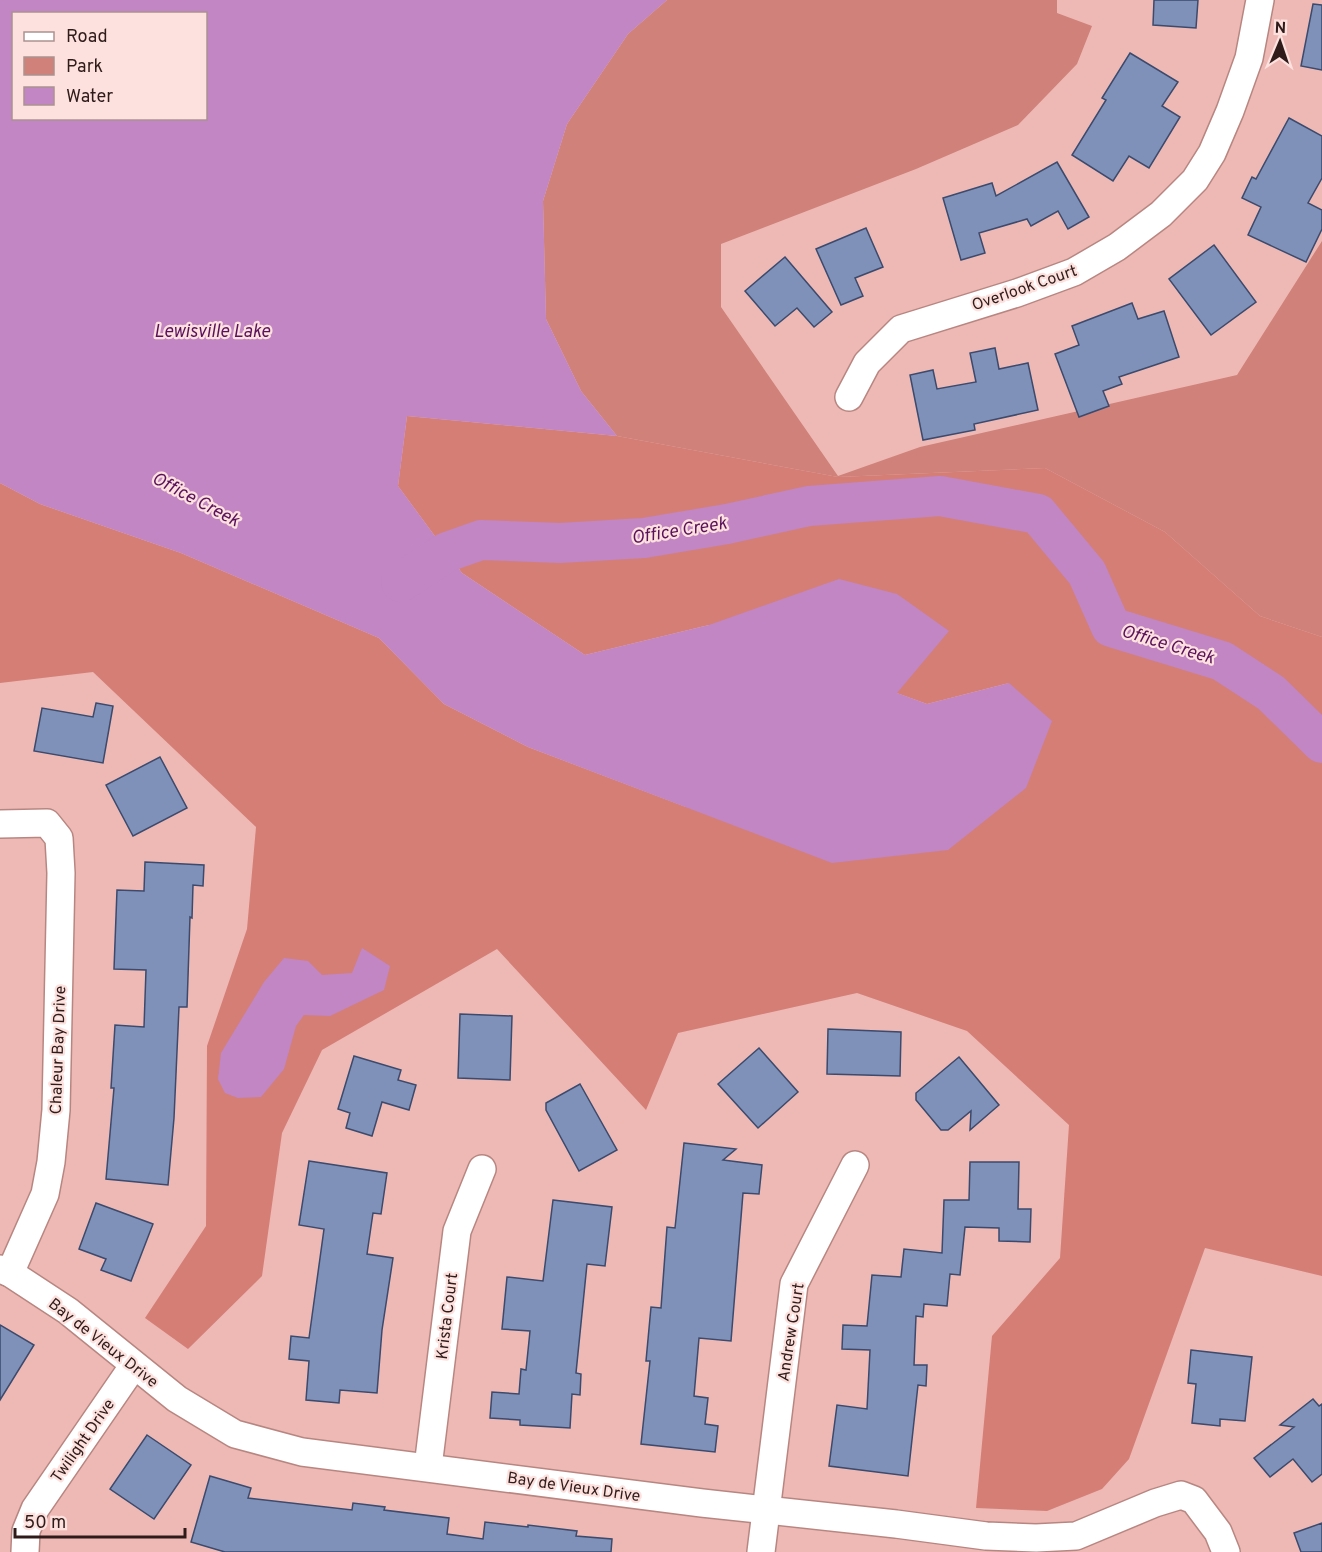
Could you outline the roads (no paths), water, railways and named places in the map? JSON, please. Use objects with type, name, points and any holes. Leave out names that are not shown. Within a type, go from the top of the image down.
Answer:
[{"type":"street","name":"Overlook Court","points":[[849,397],[867,363],[901,329],[1017,293],[1074,272],[1117,247],[1161,214],[1195,180],[1212,153],[1249,58],[1260,0]]},
{"type":"street","name":"Chaleur Bay Drive","points":[[0,824],[47,823],[59,838],[61,873],[56,1110],[45,1194],[5,1271]]},
{"type":"street","name":"Andrew Court","points":[[761,1552],[794,1284],[855,1165]]},
{"type":"street","name":"Krista Court","points":[[428,1467],[457,1231],[482,1168]]},
{"type":"street","name":"Bay de Vieux Drive","points":[[5,1271],[68,1311],[177,1400],[235,1434],[303,1452],[766,1511],[986,1536],[1036,1538],[1076,1536],[1155,1503],[1181,1495],[1194,1500],[1218,1532],[1226,1552]]},
{"type":"street","name":"Twilight Drive","points":[[25,1552],[26,1531],[35,1509],[134,1365]]},
{"type":"water","name":"Lewisville Lake","points":[[0,0],[667,0],[628,34],[567,124],[543,201],[546,319],[581,391],[617,436],[407,416],[398,486],[462,573],[585,655],[709,625],[839,579],[897,594],[949,631],[897,693],[927,704],[1009,683],[1052,721],[1026,788],[948,850],[832,863],[528,747],[444,704],[379,638],[181,553],[40,504],[0,483]]},
{"type":"water","points":[[362,948],[390,966],[384,990],[330,1016],[304,1015],[296,1026],[284,1069],[261,1097],[238,1098],[225,1093],[218,1079],[221,1053],[264,982],[284,958],[308,961],[322,975],[352,973]]},
{"type":"waterway","name":"Office Creek","points":[[401,582],[447,552],[481,540],[560,543],[644,538],[727,524],[809,506],[940,496],[1038,514],[1087,573],[1111,627],[1222,661],[1271,693],[1322,743]]}]
